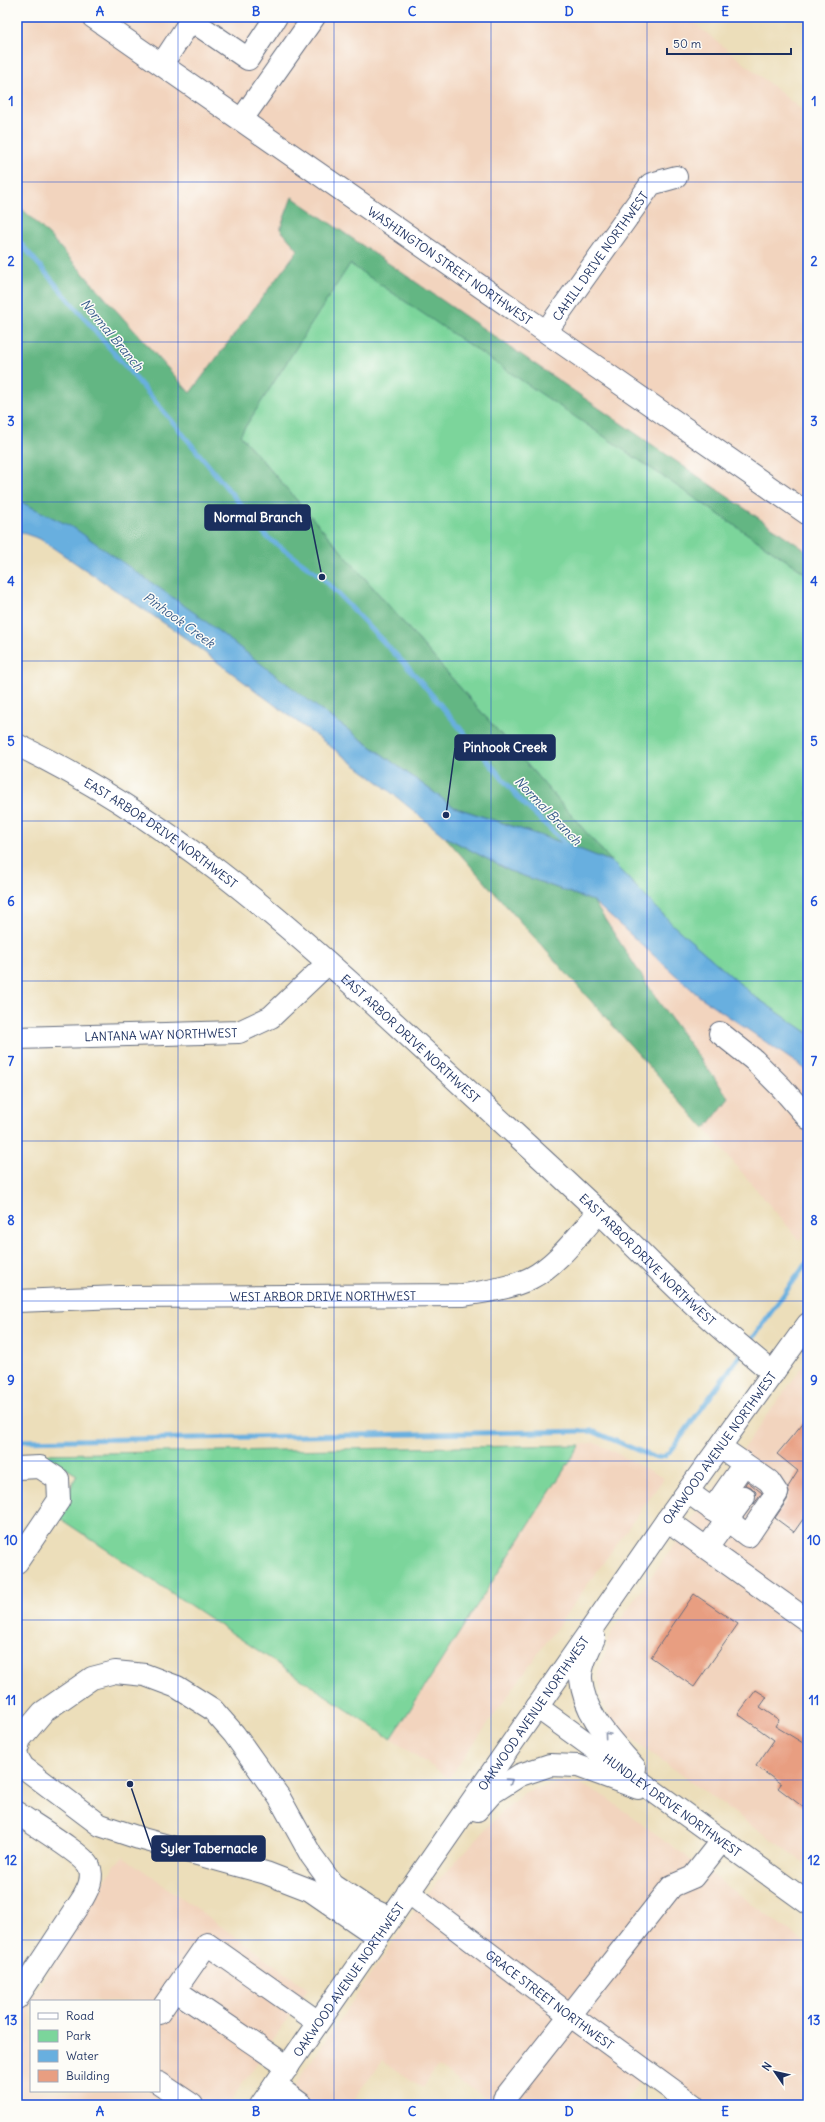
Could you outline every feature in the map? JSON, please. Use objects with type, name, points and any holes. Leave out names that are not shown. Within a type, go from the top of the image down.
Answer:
[{"type":"street","name":"WASHINGTON STREET NORTHWEST","points":[[94,17],[547,330],[808,514]]},
{"type":"street","points":[[162,64],[191,20],[248,59],[276,17]]},
{"type":"street","points":[[242,119],[314,17]]},
{"type":"street","name":"CAHILL DRIVE NORTHWEST","points":[[547,330],[651,184],[676,177]]},
{"type":"street","name":"EAST ARBOR DRIVE NORTHWEST","points":[[17,745],[46,759],[98,790],[179,842],[270,912],[328,963],[599,1212],[701,1311],[773,1373]]},
{"type":"street","name":"LANTANA WAY NORTHWEST","points":[[17,1038],[239,1032],[271,1017],[328,963]]},
{"type":"street","points":[[720,1033],[765,1071],[808,1118]]},
{"type":"street","name":"WEST ARBOR DRIVE NORTHWEST","points":[[17,1301],[119,1297],[463,1295],[487,1292],[531,1278],[555,1259],[599,1212]]},
{"type":"street","name":"OAKWOOD AVENUE NORTHWEST","points":[[261,2105],[667,1520],[773,1373],[806,1332]]},
{"type":"street","points":[[688,1492],[748,1536],[778,1493],[769,1481],[750,1479],[720,1447]]},
{"type":"street","points":[[17,1468],[40,1468],[58,1479],[59,1500],[17,1562]]},
{"type":"street","points":[[707,1548],[720,1515],[750,1479]]},
{"type":"street","points":[[720,1515],[750,1479]]},
{"type":"street","points":[[667,1520],[808,1621]]},
{"type":"street","points":[[604,1610],[587,1655],[581,1678],[586,1699],[598,1725],[660,1796]]},
{"type":"street","points":[[17,1750],[20,1739],[43,1712],[92,1678],[115,1672],[145,1674],[177,1687],[212,1709],[234,1734],[279,1797],[311,1855],[332,1884],[366,1907],[390,1918]]},
{"type":"street","name":"HUNDLEY DRIVE NORTHWEST","points":[[537,1707],[808,1903]]},
{"type":"street","points":[[17,1757],[23,1767],[100,1825],[139,1838],[266,1873],[310,1890],[378,1936]]},
{"type":"street","points":[[432,1857],[492,1793],[520,1775],[550,1765],[578,1766],[660,1796]]},
{"type":"street","points":[[17,1813],[77,1855],[89,1866],[91,1882],[26,1996]]},
{"type":"street","points":[[504,2099],[571,2016],[586,1993],[672,1886],[693,1877],[722,1840]]},
{"type":"street","name":"GRACE STREET NORTHWEST","points":[[408,1892],[571,2016],[693,2105]]},
{"type":"street","points":[[160,2012],[207,1944],[318,2022]]},
{"type":"street","points":[[175,1990],[288,2067]]},
{"type":"street","points":[[160,2084],[192,2105]]},
{"type":"street","points":[[275,2085],[302,2105]]},
{"type":"shaded area","points":[[17,17],[687,17],[808,115],[808,552],[292,197],[298,250],[190,393],[49,235],[17,204]]},
{"type":"shaded area","points":[[593,901],[699,996],[808,1071],[808,1229],[800,1241],[705,1129],[729,1098],[658,1001]]},
{"type":"shaded area","points":[[808,1359],[808,1866],[614,1726],[602,1701],[598,1673],[612,1631]]},
{"type":"shaded area","points":[[595,1442],[664,1478],[449,1778],[391,1739],[580,1445]]},
{"type":"shaded area","points":[[555,1783],[578,1783],[601,1794],[808,1945],[808,2092],[799,2105],[706,2105],[652,2063],[621,2105],[496,2105],[437,2067],[423,2088],[382,2060],[351,2105],[281,2105],[427,1893],[500,1813],[525,1792]]},
{"type":"shaded area","points":[[123,1856],[308,1989],[228,2105],[17,2105],[17,2021],[30,2000],[30,2092],[160,2092],[160,2000],[30,2000],[115,1865]]},
{"type":"green space","points":[[292,197],[808,552],[808,575],[350,264],[240,435],[612,862],[566,844],[454,807],[325,713],[17,500],[17,204],[49,235],[190,393],[298,250],[280,229]]},
{"type":"green space","points":[[350,263],[808,575],[808,1033],[754,996],[675,927],[612,862],[240,435]]},
{"type":"green space","points":[[444,836],[510,871],[593,901],[658,1001],[729,1098],[705,1129]]},
{"type":"green space","points":[[580,1445],[391,1739],[56,1516],[77,1475],[42,1454]]},
{"type":"water","points":[[17,500],[74,528],[196,614],[325,713],[454,807],[566,844],[612,862],[675,927],[754,996],[808,1033],[808,1071],[699,996],[593,901],[510,871],[444,836],[382,785],[177,632],[40,539],[17,531]]},
{"type":"building","points":[[808,1417],[808,1512],[794,1532],[775,1518],[787,1500],[789,1493],[788,1487],[798,1471],[777,1454]]},
{"type":"building","points":[[747,1481],[762,1493],[754,1504],[756,1492],[751,1487],[745,1485]]},
{"type":"building","points":[[694,1594],[738,1624],[694,1687],[651,1657]]},
{"type":"building","points":[[756,1690],[767,1697],[760,1707],[779,1720],[775,1726],[808,1746],[808,1800],[803,1807],[778,1788],[781,1784],[756,1766],[774,1740],[738,1714]]},
{"type":"waterway","name":"Normal Branch","points":[[17,239],[177,427],[268,538],[322,577],[417,677],[522,802],[569,847]]},
{"type":"waterway","points":[[748,1344],[808,1261]]},
{"type":"waterway","points":[[17,1441],[592,1431],[656,1458],[665,1456],[673,1448],[741,1354]]},
{"type":"place","name":"Normal Branch","points":[[322,577]]},
{"type":"place","name":"Pinhook Creek","points":[[446,815]]},
{"type":"place","name":"Syler Tabernacle","points":[[130,1784]]}]
